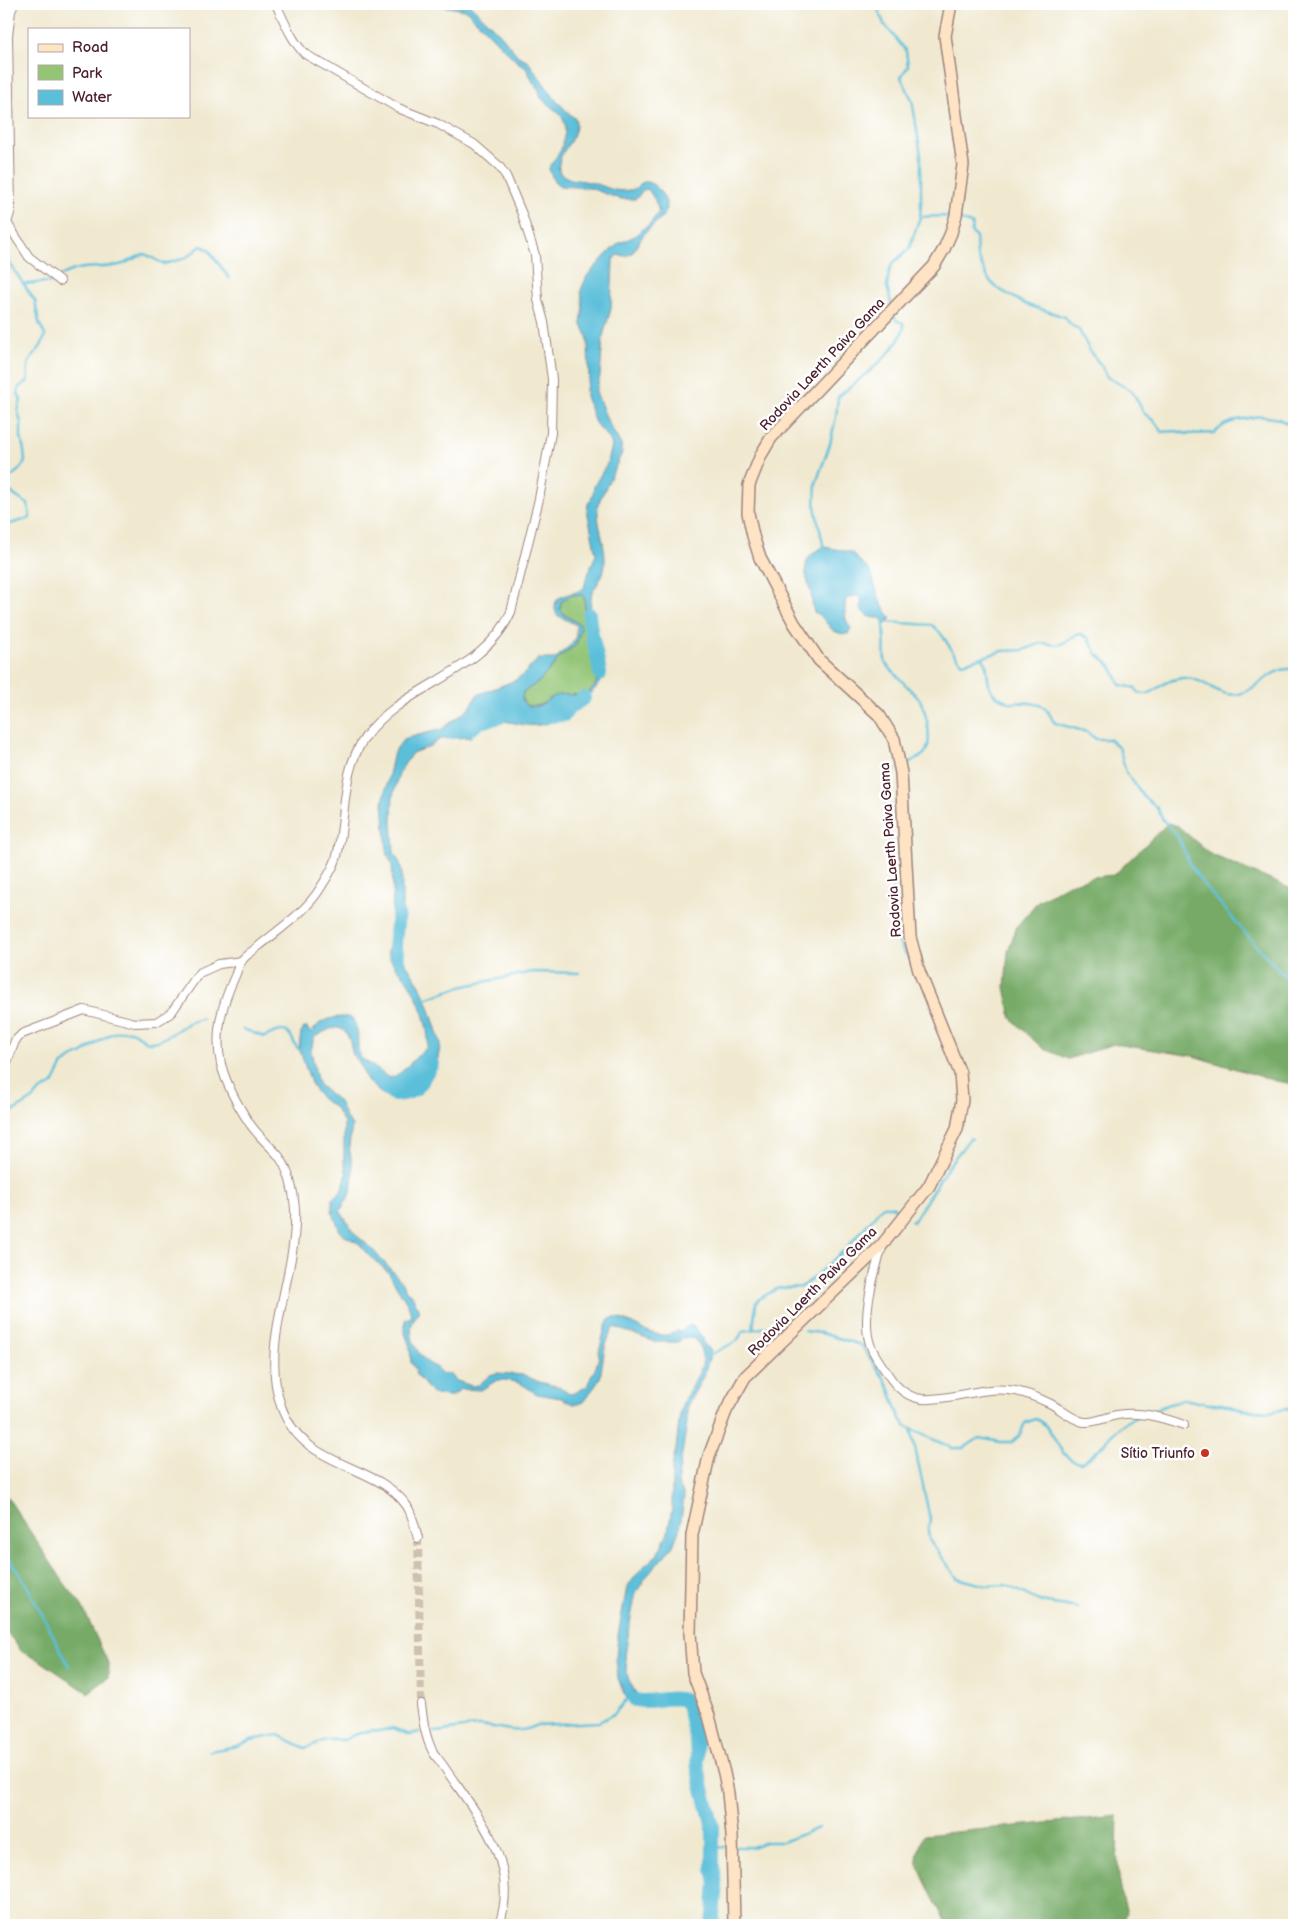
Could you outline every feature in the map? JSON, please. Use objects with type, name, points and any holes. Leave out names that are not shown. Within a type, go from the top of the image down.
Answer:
[{"type":"main road","name":"Rodovia Laerth Paiva Gama","points":[[734,1925],[732,1835],[728,1793],[719,1753],[691,1664],[692,1535],[712,1447],[726,1411],[745,1377],[882,1245],[929,1186],[957,1130],[962,1100],[960,1073],[919,971],[910,937],[901,773],[894,739],[879,715],[819,660],[794,624],[760,558],[750,525],[748,499],[754,472],[771,438],[934,266],[951,233],[956,215],[963,165],[945,36],[951,4]]},
{"type":"street","points":[[13,4],[10,10],[7,36],[10,210],[6,226],[29,257],[60,282]]},
{"type":"street","points":[[276,4],[283,20],[306,54],[398,108],[438,124],[474,144],[499,166],[506,176],[522,214],[535,255],[538,300],[544,322],[552,378],[551,433],[539,499],[511,612],[506,622],[495,638],[473,657],[383,716],[366,735],[351,762],[343,825],[331,872],[319,892],[242,961],[228,990],[220,1016],[220,1061],[225,1077],[248,1122],[282,1161],[288,1175],[295,1209],[294,1234],[287,1284],[276,1335],[273,1376],[282,1408],[298,1437],[341,1465],[377,1480],[402,1500],[409,1509],[418,1538]]},
{"type":"street","points":[[4,1070],[15,1041],[22,1034],[84,1010],[135,1023],[156,1022],[171,1013],[199,973],[219,964],[242,961]]},
{"type":"street","points":[[882,1245],[870,1290],[867,1332],[872,1350],[891,1379],[910,1397],[935,1399],[982,1390],[1020,1391],[1035,1396],[1082,1421],[1132,1413],[1148,1414],[1184,1425]]},
{"type":"street","points":[[421,1704],[426,1736],[433,1752],[493,1839],[500,1857],[506,1889],[504,1914],[499,1925]]},
{"type":"green space","points":[[572,595],[582,595],[584,597],[586,624],[597,650],[599,673],[597,680],[587,693],[558,696],[536,706],[525,705],[522,699],[523,692],[539,682],[563,654],[576,645],[581,628],[560,609],[561,602]]},
{"type":"green space","points":[[1168,823],[1178,826],[1210,854],[1294,890],[1294,1084],[1276,1081],[1193,1056],[1114,1044],[1068,1059],[1042,1048],[1011,1018],[1005,987],[1008,951],[1017,926],[1038,901],[1069,884],[1094,877],[1114,875]]},
{"type":"green space","points":[[4,1492],[65,1584],[82,1606],[109,1665],[108,1678],[88,1693],[39,1660],[22,1652],[6,1628]]},
{"type":"green space","points":[[1118,1816],[1119,1876],[1127,1913],[1122,1925],[948,1925],[921,1873],[917,1861],[918,1851],[924,1835]]},
{"type":"water","points":[[343,4],[410,4],[394,8],[377,9],[359,8]]},
{"type":"water","points":[[429,4],[469,4],[500,34],[518,56],[527,60],[558,103],[575,118],[574,132],[560,160],[560,173],[571,179],[623,191],[632,190],[644,182],[651,183],[663,195],[667,208],[664,215],[644,234],[632,253],[626,256],[617,255],[613,260],[611,309],[603,336],[600,376],[596,392],[608,422],[621,445],[622,453],[598,504],[598,518],[605,553],[605,565],[602,577],[592,593],[590,613],[591,622],[603,658],[602,677],[593,691],[567,709],[565,714],[556,720],[540,725],[483,720],[472,721],[468,725],[471,737],[440,739],[431,746],[412,753],[400,771],[393,795],[392,821],[394,853],[402,871],[402,931],[398,947],[400,954],[420,985],[441,1044],[437,1062],[431,1072],[414,1085],[405,1089],[397,1096],[396,1100],[380,1092],[367,1080],[358,1061],[353,1056],[348,1037],[343,1030],[334,1028],[314,1037],[311,1051],[318,1084],[339,1102],[347,1120],[352,1126],[349,1146],[353,1170],[351,1193],[340,1211],[356,1235],[371,1248],[403,1283],[406,1291],[412,1295],[419,1310],[411,1330],[414,1343],[425,1360],[436,1367],[440,1373],[450,1374],[457,1381],[472,1386],[479,1385],[490,1375],[497,1373],[524,1375],[539,1382],[560,1387],[569,1394],[575,1393],[589,1385],[596,1366],[606,1325],[610,1319],[616,1318],[659,1335],[668,1335],[677,1331],[681,1332],[688,1326],[693,1326],[703,1338],[704,1345],[711,1351],[704,1375],[687,1406],[687,1423],[678,1478],[678,1483],[684,1496],[680,1528],[673,1546],[646,1577],[636,1593],[631,1617],[625,1656],[628,1678],[637,1696],[653,1697],[650,1705],[645,1706],[630,1702],[624,1694],[618,1678],[616,1658],[618,1635],[627,1587],[642,1568],[657,1555],[668,1532],[672,1508],[672,1466],[680,1413],[684,1400],[700,1371],[703,1361],[700,1346],[692,1337],[686,1337],[677,1342],[655,1342],[614,1327],[605,1347],[600,1378],[583,1402],[578,1404],[573,1404],[561,1398],[537,1394],[520,1383],[505,1380],[497,1380],[481,1390],[461,1389],[452,1396],[437,1395],[429,1391],[415,1374],[416,1370],[411,1363],[410,1347],[405,1333],[405,1319],[412,1317],[408,1305],[388,1272],[367,1254],[360,1244],[340,1231],[332,1211],[332,1199],[341,1192],[347,1174],[344,1162],[344,1123],[335,1108],[322,1099],[312,1086],[299,1048],[301,1032],[304,1028],[307,1028],[311,1033],[323,1021],[343,1017],[352,1018],[355,1024],[360,1057],[389,1078],[404,1070],[426,1049],[428,1042],[423,1013],[415,994],[407,980],[396,967],[388,951],[397,935],[391,930],[392,865],[387,853],[383,802],[394,752],[403,740],[407,738],[442,729],[470,708],[477,695],[516,680],[538,659],[556,659],[575,638],[576,625],[557,615],[556,602],[563,596],[584,588],[596,554],[587,510],[588,504],[593,495],[594,486],[608,462],[612,446],[610,440],[595,423],[586,396],[589,378],[588,342],[581,323],[583,310],[581,290],[587,276],[610,251],[618,244],[637,235],[648,226],[659,212],[655,200],[648,189],[643,190],[636,199],[620,199],[590,188],[560,186],[554,181],[549,169],[561,150],[565,133],[562,116],[541,98],[539,90],[526,68],[515,60],[466,10]],"holes":[[[572,595],[582,595],[585,601],[586,624],[593,637],[597,651],[599,668],[596,683],[592,689],[583,694],[560,695],[550,698],[540,705],[525,705],[522,699],[523,692],[539,682],[563,654],[576,645],[581,628],[580,624],[564,615],[560,609],[561,602]]]},
{"type":"water","points":[[824,547],[851,552],[871,572],[882,605],[891,618],[885,625],[881,618],[871,617],[864,613],[860,607],[862,601],[859,596],[852,596],[846,599],[845,615],[851,628],[848,634],[836,632],[814,612],[806,566],[811,556]]},
{"type":"waterway","points":[[876,4],[884,24],[906,51],[908,66],[901,77],[912,100],[921,155],[920,217],[909,249],[893,263],[889,271],[887,287],[892,306]]},
{"type":"waterway","points":[[920,217],[942,216],[953,218]]},
{"type":"waterway","points":[[958,219],[973,225],[971,232],[976,237],[977,256],[989,280],[997,288],[1025,304],[1065,317],[1070,324],[1079,330],[1107,377],[1132,391],[1144,413],[1155,422],[1162,432],[1176,431],[1187,434],[1214,433],[1224,425],[1237,420],[1261,416],[1279,419],[1294,428]]},
{"type":"waterway","points":[[59,277],[67,272],[83,268],[123,264],[145,254],[164,264],[186,258],[201,246],[208,249],[229,278]]},
{"type":"waterway","points":[[4,255],[35,301],[39,323],[45,335],[42,345],[29,361],[27,382],[19,387],[18,393],[21,400],[18,411],[25,462],[19,470],[4,480]]},
{"type":"waterway","points":[[24,284],[54,280]]},
{"type":"waterway","points":[[824,549],[815,507],[816,483],[830,444],[838,397],[866,375],[894,347],[904,327],[903,323],[896,320],[894,314]]},
{"type":"waterway","points":[[4,482],[11,492],[28,504],[30,518],[4,524]]},
{"type":"waterway","points":[[589,614],[600,674]]},
{"type":"waterway","points":[[883,620],[886,664],[920,700],[928,727],[928,743],[924,754],[903,766]]},
{"type":"waterway","points":[[885,622],[932,625],[941,634],[955,656],[963,663],[1003,651],[1024,650],[1041,643],[1057,645],[1081,634],[1088,638],[1097,654],[1111,666],[1120,685],[1135,688],[1139,693],[1143,694],[1151,693],[1167,682],[1182,678],[1197,680],[1217,691],[1231,695],[1239,694],[1253,688],[1272,674],[1286,669],[1294,669]]},
{"type":"waterway","points":[[982,657],[985,661],[989,685],[996,695],[1011,703],[1039,705],[1046,709],[1055,723],[1087,732],[1096,739],[1109,739],[1119,747],[1126,772],[1144,797],[1157,808],[1163,820],[1178,837],[1191,866],[1204,885],[1259,949],[1294,985]]},
{"type":"waterway","points":[[545,716],[564,715],[568,709],[584,698]]},
{"type":"waterway","points":[[452,732],[472,728],[480,722],[500,717]]},
{"type":"waterway","points":[[896,769],[890,777],[886,803],[893,875],[890,915],[896,938],[912,962]]},
{"type":"waterway","points":[[398,915],[395,943],[398,958]]},
{"type":"waterway","points":[[425,999],[460,987],[532,972],[579,973]]},
{"type":"waterway","points":[[4,1117],[53,1084],[62,1066],[67,1061],[111,1034],[130,1031],[145,1041],[152,1042],[163,1039],[190,1023],[202,1019]]},
{"type":"waterway","points":[[243,1029],[264,1037],[276,1032],[286,1032],[300,1050]]},
{"type":"waterway","points":[[383,1085],[395,1095],[408,1093],[417,1088],[432,1064]]},
{"type":"waterway","points":[[911,1221],[913,1222],[947,1168],[970,1138],[972,1139]]},
{"type":"waterway","points":[[753,1329],[756,1303],[759,1299],[778,1288],[801,1287],[806,1284],[846,1249],[883,1206],[892,1206],[900,1212]]},
{"type":"waterway","points":[[708,1356],[737,1341],[743,1331],[768,1327],[788,1328]]},
{"type":"waterway","points":[[804,1331],[821,1333],[861,1345],[884,1378],[900,1418],[907,1427],[952,1448],[964,1448],[979,1438],[1012,1442],[1019,1436],[1025,1423],[1035,1419],[1048,1429],[1066,1456],[1073,1461],[1081,1463],[1096,1452],[1127,1421],[1136,1417]]},
{"type":"waterway","points":[[1148,1412],[1184,1399],[1208,1404],[1222,1404],[1243,1410],[1268,1412],[1294,1408]]},
{"type":"waterway","points":[[911,1429],[930,1519],[929,1539],[957,1578],[987,1586],[1006,1585],[1041,1602],[1078,1608]]},
{"type":"waterway","points":[[4,1551],[25,1582],[69,1666]]},
{"type":"waterway","points":[[435,1732],[478,1726],[521,1730],[537,1725],[599,1722],[614,1714],[628,1698]]},
{"type":"waterway","points":[[635,1700],[678,1699],[684,1700],[688,1707],[696,1741],[698,1770],[713,1827],[713,1868],[716,1884],[712,1925]]},
{"type":"waterway","points":[[210,1751],[278,1735],[305,1748],[326,1740],[344,1740],[372,1730],[379,1731],[393,1728],[410,1735],[419,1732]]},
{"type":"waterway","points":[[737,1847],[752,1847],[765,1842],[782,1842],[818,1828]]},
{"type":"waterway","points":[[712,1848],[725,1847]]},
{"type":"tunnel","points":[[418,1538],[421,1704]]},
{"type":"place","name":"Sítio Triunfo","points":[[1205,1453]]}]
